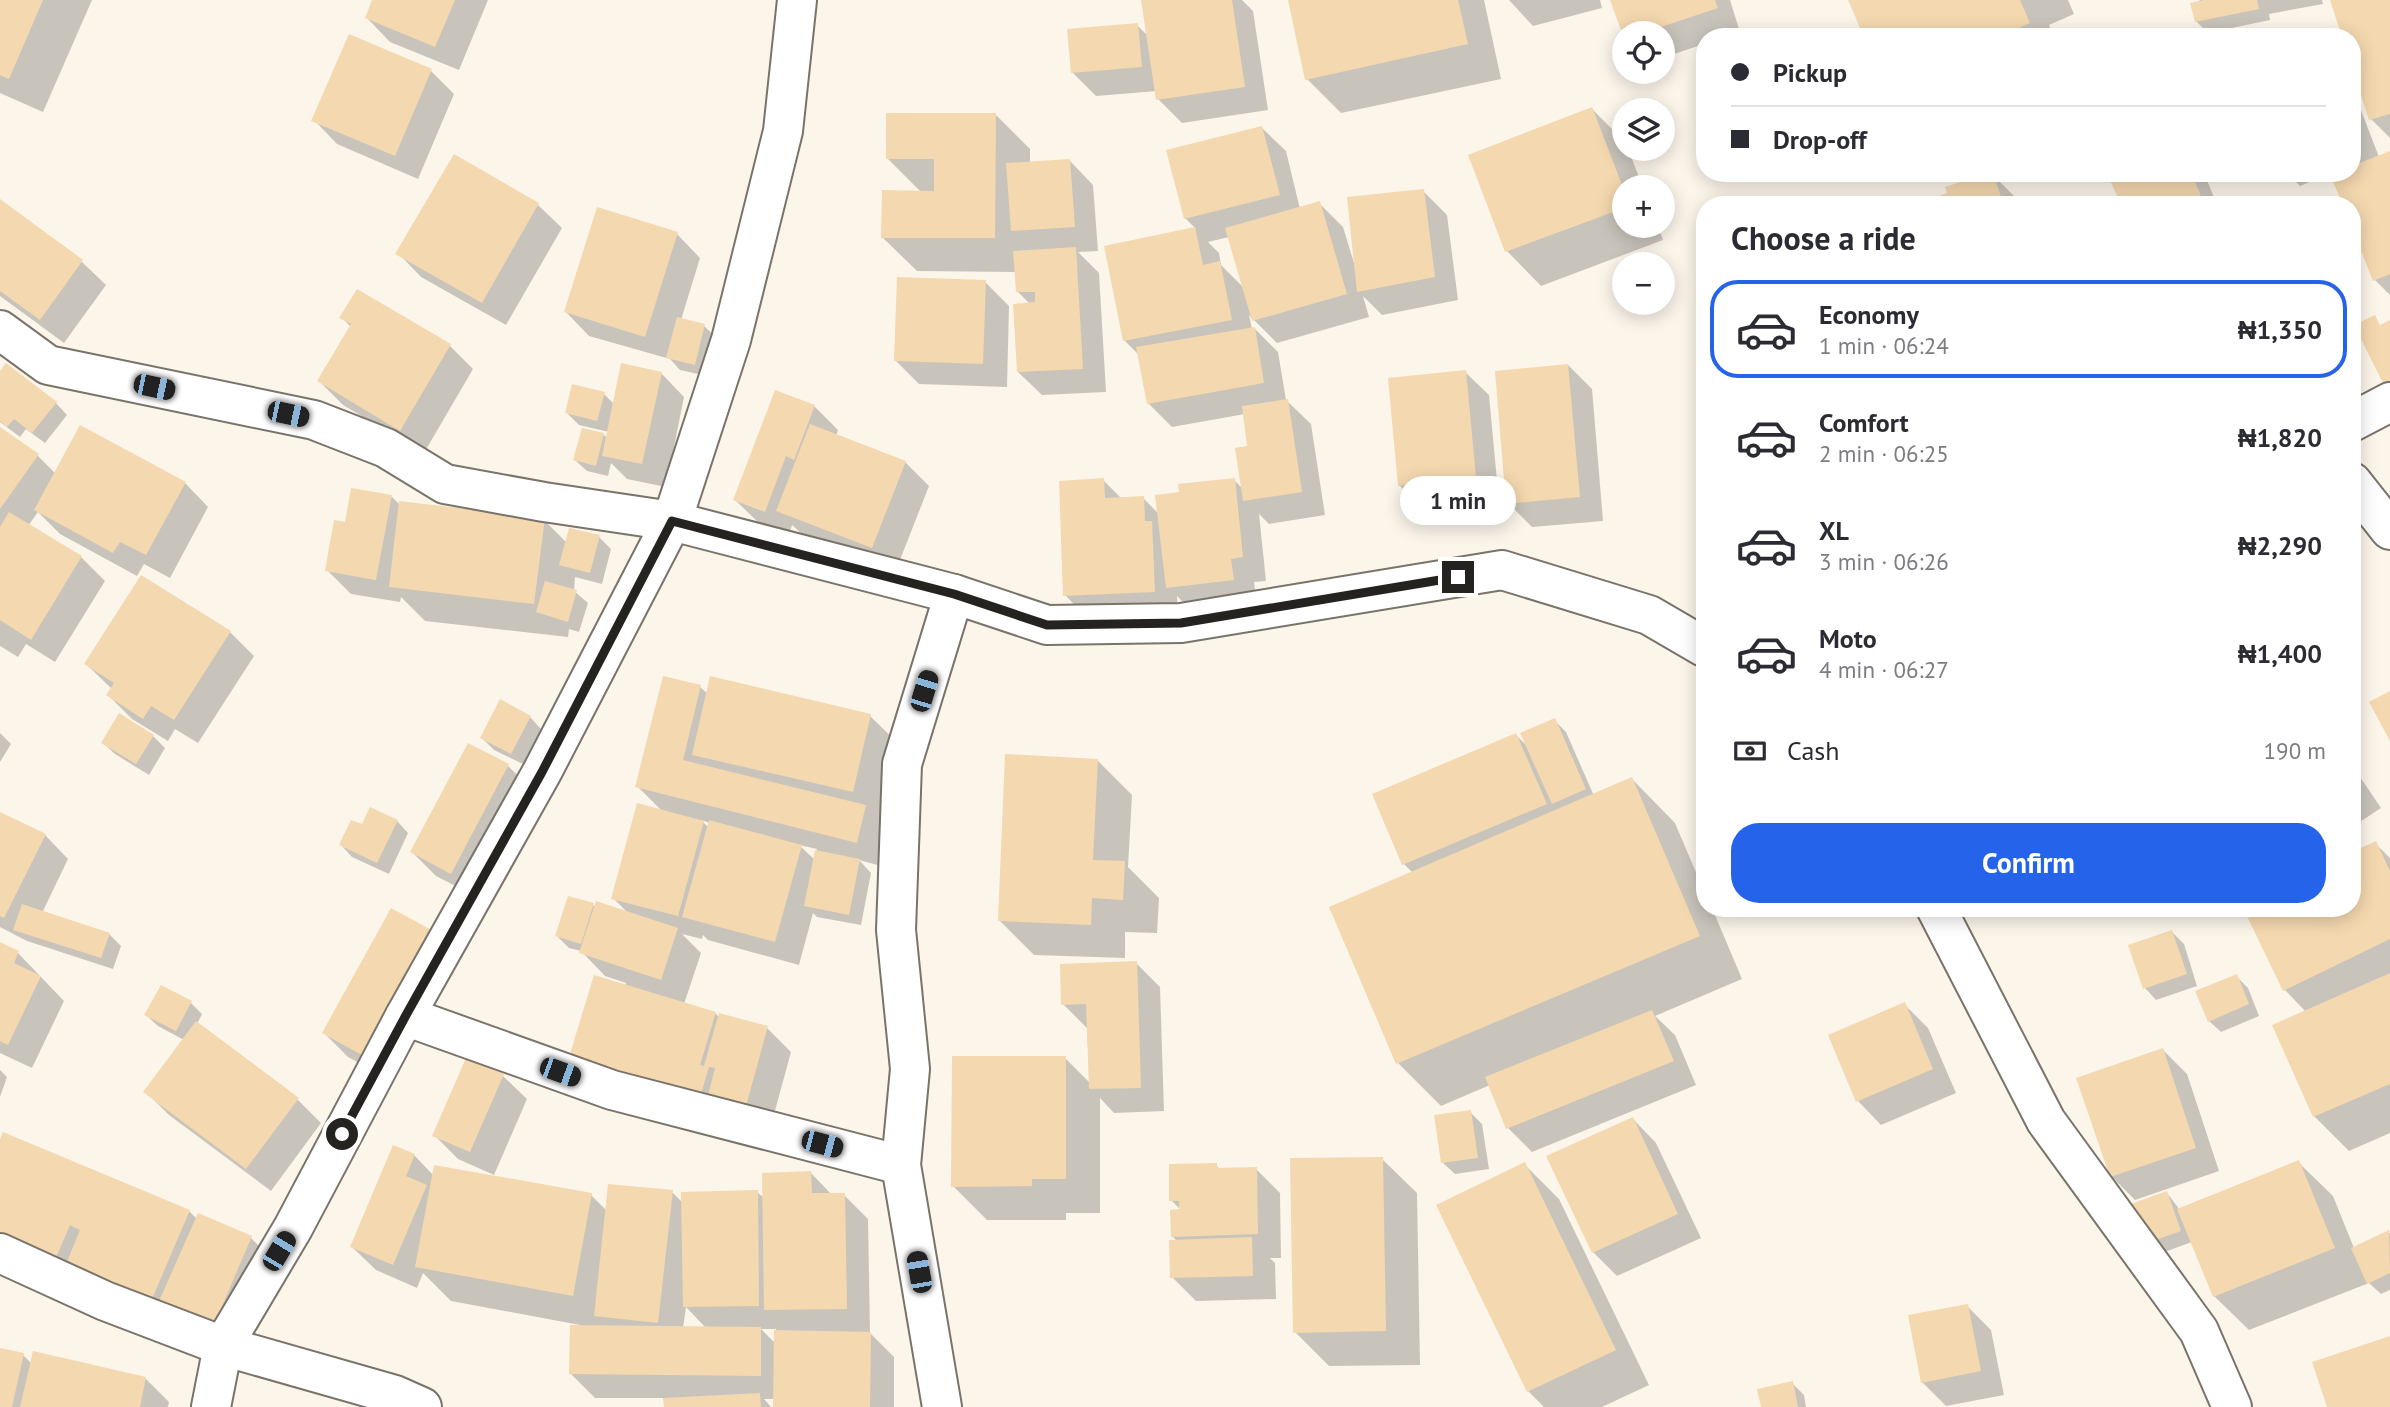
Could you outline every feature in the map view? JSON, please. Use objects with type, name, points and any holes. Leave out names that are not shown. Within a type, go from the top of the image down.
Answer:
[{"type":"street","points":[[211,1407],[223,1346],[293,1228],[405,1017],[542,772],[672,521],[731,340],[783,131],[797,0]]},
{"type":"street","points":[[0,330],[48,365],[314,420],[386,448],[445,484],[672,521],[954,594],[1047,625],[1181,623],[1502,570],[1648,615],[1696,642]]},
{"type":"street","points":[[2361,417],[2390,402]]},
{"type":"street","points":[[2361,493],[2390,530]]},
{"type":"street","points":[[942,1407],[901,1165],[911,1069],[896,930],[902,764],[954,594]]},
{"type":"street","points":[[1941,917],[2046,1121],[2199,1331],[2232,1407]]},
{"type":"street","points":[[405,1017],[612,1090],[901,1165]]},
{"type":"street","points":[[0,1253],[105,1301],[223,1346],[395,1395],[422,1407]]},
{"type":"building","points":[[0,0],[43,0],[9,79],[0,75]]},
{"type":"building","points":[[372,0],[455,0],[435,47],[365,18]]},
{"type":"building","points":[[1141,0],[1232,0],[1245,87],[1156,100]]},
{"type":"building","points":[[1288,0],[1458,0],[1468,44],[1305,80]]},
{"type":"building","points":[[1610,0],[1715,0],[1718,8],[1675,22],[1618,21]]},
{"type":"building","points":[[1848,0],[2020,0],[2030,23],[2019,28],[1860,28]]},
{"type":"building","points":[[2204,0],[2257,0],[2259,9],[2195,22],[2190,3]]},
{"type":"building","points":[[2330,0],[2390,0],[2390,114],[2369,120],[2361,95],[2361,28],[2339,28]]},
{"type":"building","points":[[1138,23],[1142,67],[1071,73],[1067,29]]},
{"type":"building","points":[[349,34],[432,69],[395,156],[311,121]]},
{"type":"building","points":[[1592,107],[1618,175],[1612,175],[1612,212],[1505,252],[1468,155]]},
{"type":"building","points":[[886,113],[996,113],[995,238],[881,238],[882,190],[934,191],[934,159],[886,159]]},
{"type":"building","points":[[1262,126],[1280,195],[1184,219],[1166,150]]},
{"type":"building","points":[[2390,151],[2390,274],[2373,281],[2361,251],[2361,196],[2339,196],[2333,182],[2361,182],[2361,162]]},
{"type":"building","points":[[454,154],[539,203],[482,303],[395,254]]},
{"type":"building","points":[[1070,159],[1075,227],[1011,231],[1006,163]]},
{"type":"building","points":[[1960,182],[1996,182],[2001,196],[1939,196],[1947,193],[1945,187]]},
{"type":"building","points":[[2111,182],[2195,182],[2201,196],[2117,196]]},
{"type":"building","points":[[1424,189],[1435,277],[1357,292],[1347,197]]},
{"type":"building","points":[[0,199],[83,260],[40,320],[0,291]]},
{"type":"building","points":[[1320,201],[1347,294],[1252,321],[1225,228]]},
{"type":"building","points":[[597,207],[678,232],[645,337],[564,312]]},
{"type":"building","points":[[1195,227],[1203,265],[1220,261],[1232,320],[1123,341],[1104,246]]},
{"type":"building","points":[[1076,247],[1083,369],[1017,372],[1013,304],[1035,302],[1035,292],[1016,292],[1013,251]]},
{"type":"building","points":[[897,277],[986,280],[983,364],[894,361]]},
{"type":"building","points":[[357,289],[451,344],[400,431],[317,381],[351,324],[339,318]]},
{"type":"building","points":[[2375,315],[2380,325],[2390,320],[2390,387],[2386,389],[2361,339],[2361,322]]},
{"type":"building","points":[[677,317],[705,324],[695,365],[666,358]]},
{"type":"building","points":[[1255,327],[1264,383],[1147,404],[1136,347]]},
{"type":"building","points":[[6,363],[57,402],[32,433],[14,419],[7,427],[0,421],[0,371]]},
{"type":"building","points":[[621,363],[662,372],[642,464],[602,456]]},
{"type":"building","points":[[1568,364],[1580,497],[1506,504],[1495,371]]},
{"type":"building","points":[[1466,370],[1476,478],[1398,486],[1388,378]]},
{"type":"building","points":[[572,384],[605,392],[597,421],[565,413]]},
{"type":"building","points":[[775,390],[815,405],[794,460],[786,456],[765,512],[733,500]]},
{"type":"building","points":[[1288,399],[1302,492],[1243,501],[1235,448],[1247,446],[1242,406]]},
{"type":"building","points":[[810,424],[906,461],[872,548],[776,511]]},
{"type":"building","points":[[80,425],[186,482],[146,555],[120,542],[113,553],[34,510]]},
{"type":"building","points":[[0,427],[39,454],[0,509]]},
{"type":"building","points":[[582,428],[604,433],[596,466],[573,460]]},
{"type":"building","points":[[1104,478],[1105,498],[1144,496],[1145,521],[1152,521],[1155,592],[1063,596],[1059,481]]},
{"type":"building","points":[[1235,478],[1243,557],[1231,559],[1234,580],[1166,588],[1155,495],[1179,492],[1178,484]]},
{"type":"building","points":[[351,488],[392,495],[376,580],[325,571],[334,520],[345,522]]},
{"type":"building","points":[[399,501],[545,518],[534,604],[389,587]]},
{"type":"building","points":[[9,512],[82,556],[31,640],[0,620],[0,527]]},
{"type":"building","points":[[569,528],[600,535],[590,573],[559,565]]},
{"type":"building","points":[[141,575],[231,631],[174,720],[151,706],[143,719],[106,695],[114,683],[84,664]]},
{"type":"building","points":[[545,581],[577,590],[568,622],[536,612]]},
{"type":"building","points":[[663,676],[701,685],[683,760],[866,805],[857,843],[635,787]]},
{"type":"building","points":[[710,676],[871,714],[853,792],[692,755]]},
{"type":"building","points":[[2390,691],[2390,741],[2369,702]]},
{"type":"building","points":[[500,699],[531,716],[511,754],[480,738]]},
{"type":"building","points":[[119,713],[154,735],[136,764],[101,743]]},
{"type":"building","points":[[1555,718],[1586,789],[1552,804],[1520,733]]},
{"type":"building","points":[[1516,733],[1547,804],[1402,865],[1372,794]]},
{"type":"building","points":[[468,743],[509,764],[451,874],[410,852]]},
{"type":"building","points":[[1005,754],[1098,759],[1093,860],[1125,861],[1123,900],[1092,898],[1091,925],[998,921]]},
{"type":"building","points":[[1632,777],[1700,936],[1396,1064],[1329,907]]},
{"type":"building","points":[[637,803],[704,821],[678,916],[611,899]]},
{"type":"building","points":[[370,807],[398,820],[377,863],[339,845],[351,820],[362,824]]},
{"type":"building","points":[[0,812],[46,834],[4,918],[0,916]]},
{"type":"building","points":[[709,820],[802,845],[775,942],[682,917]]},
{"type":"building","points":[[2376,841],[2390,871],[2390,939],[2283,991],[2247,917],[2361,917],[2361,848]]},
{"type":"building","points":[[815,850],[860,859],[849,915],[804,906]]},
{"type":"building","points":[[568,896],[594,903],[581,944],[555,936]]},
{"type":"building","points":[[596,901],[678,928],[661,980],[579,953]]},
{"type":"building","points":[[22,904],[110,933],[101,958],[13,930]]},
{"type":"building","points":[[391,908],[437,933],[369,1059],[322,1033]]},
{"type":"building","points":[[2172,930],[2187,974],[2143,989],[2128,945]]},
{"type":"building","points":[[0,942],[19,951],[14,963],[41,976],[8,1045],[0,1041]]},
{"type":"building","points":[[1137,961],[1141,1088],[1089,1089],[1086,1004],[1061,1005],[1060,964]]},
{"type":"building","points":[[2390,973],[2390,1084],[2313,1117],[2272,1025]]},
{"type":"building","points":[[2237,974],[2249,1004],[2208,1022],[2195,991]]},
{"type":"building","points":[[594,975],[716,1012],[700,1065],[704,1066],[719,1013],[768,1026],[743,1117],[705,1107],[715,1068],[709,1067],[697,1107],[566,1067]]},
{"type":"building","points":[[161,985],[192,1001],[176,1031],[144,1015]]},
{"type":"building","points":[[1905,1002],[1933,1069],[1856,1102],[1828,1035]]},
{"type":"building","points":[[1652,1010],[1674,1061],[1506,1129],[1485,1077]]},
{"type":"building","points":[[196,1021],[299,1098],[246,1169],[143,1092]]},
{"type":"building","points":[[2163,1048],[2196,1148],[2110,1177],[2076,1078]]},
{"type":"building","points":[[952,1056],[1066,1056],[1066,1179],[1032,1179],[1032,1186],[951,1187]]},
{"type":"building","points":[[466,1058],[504,1074],[470,1152],[432,1136]]},
{"type":"building","points":[[1471,1110],[1478,1158],[1441,1163],[1434,1115]]},
{"type":"building","points":[[1633,1117],[1678,1214],[1592,1253],[1546,1156]]},
{"type":"building","points":[[3,1132],[190,1210],[152,1299],[66,1264],[80,1230],[70,1225],[55,1260],[0,1237],[0,1139]]},
{"type":"building","points":[[393,1145],[415,1154],[406,1176],[427,1185],[393,1265],[350,1247]]},
{"type":"building","points":[[1383,1157],[1386,1331],[1293,1333],[1290,1158]]},
{"type":"building","points":[[2299,1160],[2335,1248],[2213,1297],[2177,1209]]},
{"type":"building","points":[[1525,1162],[1616,1350],[1527,1392],[1436,1205]]},
{"type":"building","points":[[1217,1163],[1217,1168],[1257,1167],[1258,1234],[1171,1237],[1170,1210],[1179,1209],[1179,1201],[1169,1201],[1169,1164]]},
{"type":"building","points":[[434,1165],[592,1193],[573,1296],[415,1267]]},
{"type":"building","points":[[811,1171],[812,1193],[845,1193],[847,1309],[764,1310],[762,1173]]},
{"type":"building","points":[[608,1184],[673,1190],[658,1323],[594,1316]]},
{"type":"building","points":[[758,1190],[759,1306],[683,1307],[681,1192]]},
{"type":"building","points":[[2167,1191],[2181,1231],[2142,1245],[2128,1205]]},
{"type":"building","points":[[198,1213],[252,1236],[211,1332],[156,1308]]},
{"type":"building","points":[[2389,1230],[2390,1273],[2367,1284],[2351,1248]]},
{"type":"building","points":[[1252,1237],[1253,1276],[1170,1278],[1169,1240]]},
{"type":"building","points":[[1968,1304],[1981,1371],[1921,1383],[1908,1315]]},
{"type":"building","points":[[570,1325],[761,1327],[761,1376],[569,1374]]},
{"type":"building","points":[[774,1330],[871,1332],[870,1407],[773,1407]]},
{"type":"building","points":[[2390,1336],[2390,1407],[2327,1407],[2312,1362]]},
{"type":"building","points":[[0,1348],[24,1353],[12,1407],[0,1407]]},
{"type":"building","points":[[33,1351],[146,1377],[140,1407],[20,1407]]},
{"type":"building","points":[[1793,1381],[1798,1407],[1761,1407],[1757,1389]]},
{"type":"building","points":[[760,1393],[761,1407],[664,1407],[663,1398]]},
{"type":"route","points":[[342,1134],[542,772],[672,521],[954,594],[1047,625],[1181,623],[1458,577]]}]
